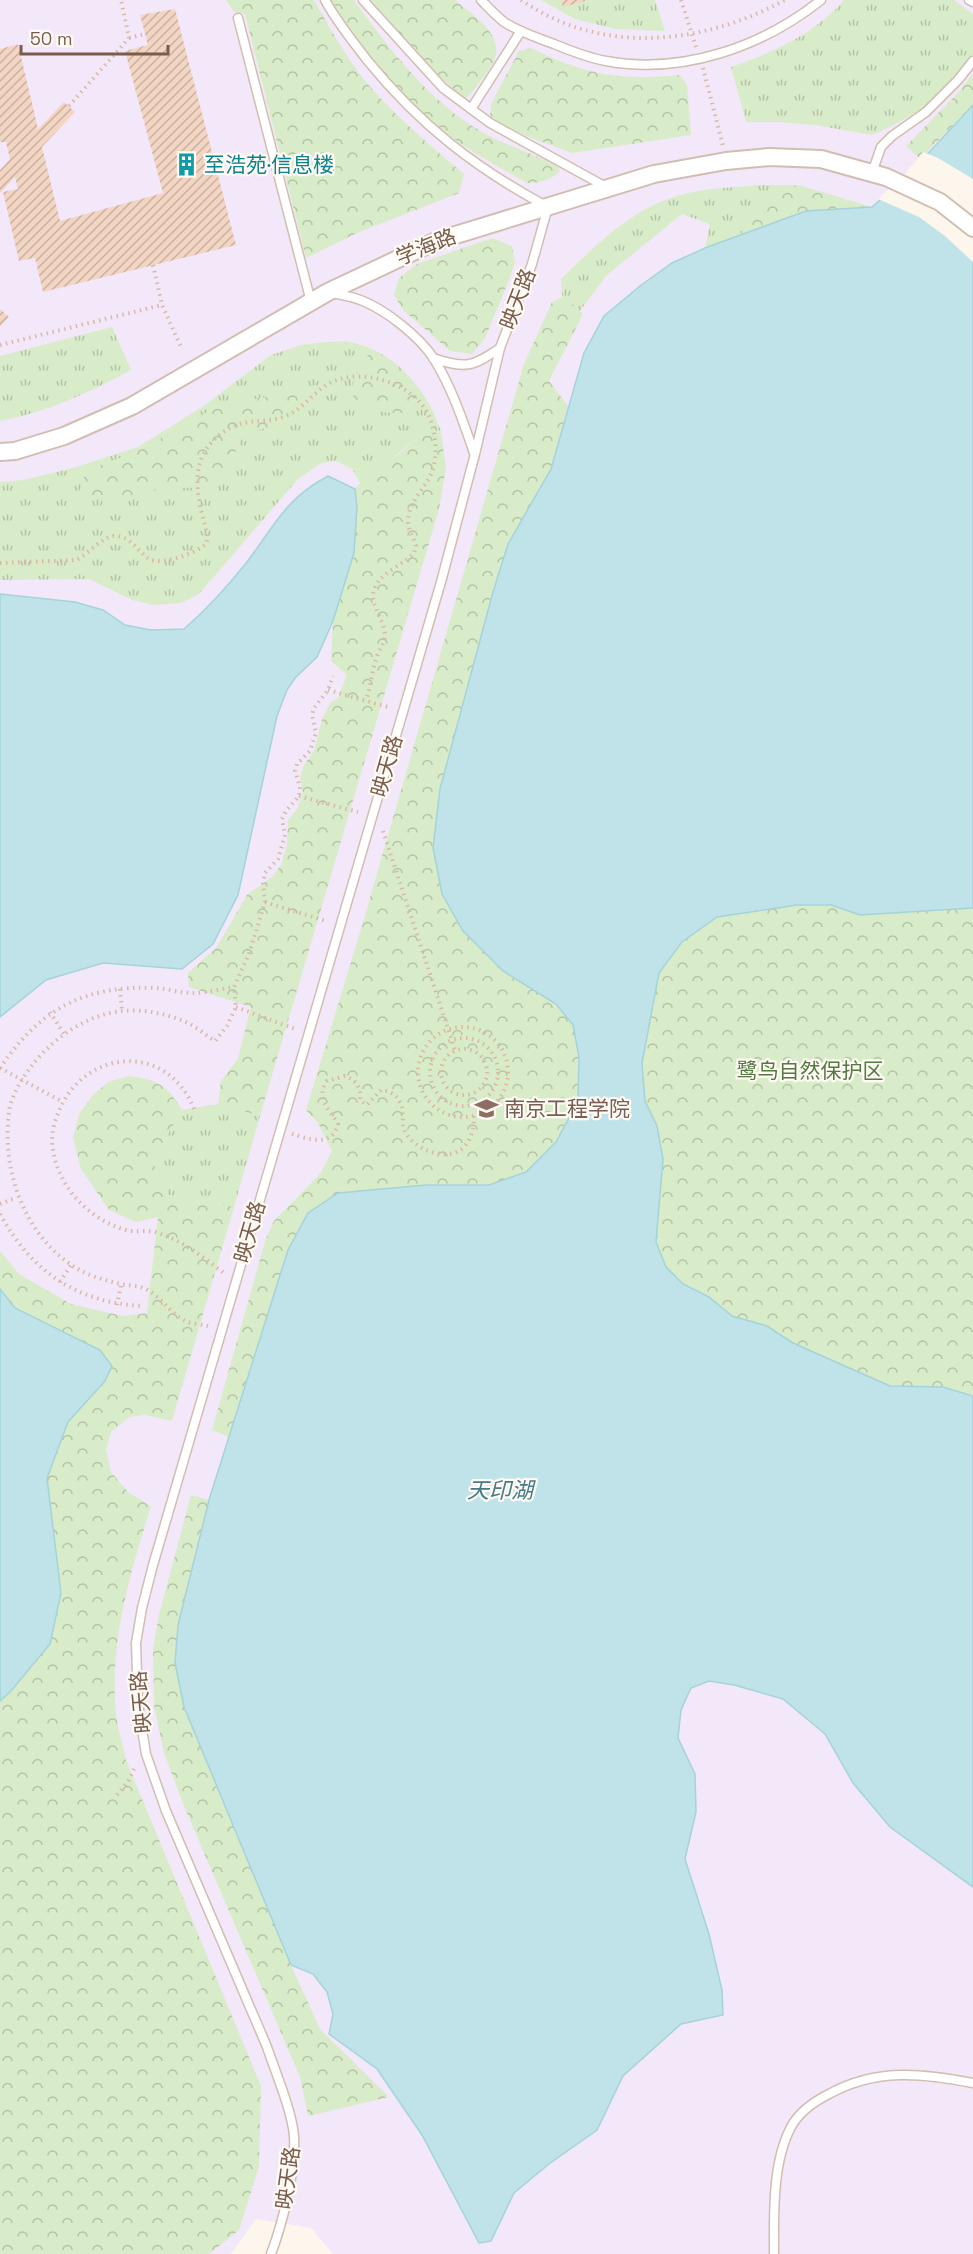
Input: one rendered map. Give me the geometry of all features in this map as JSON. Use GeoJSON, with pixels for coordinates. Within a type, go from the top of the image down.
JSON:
{"type":"FeatureCollection","features":[{"type":"Feature","properties":{"kind":"street","name":"学海路"},"geometry":{"type":"LineString","coordinates":[[0,452],[15,451],[64,436],[132,406],[328,292],[436,241],[654,174],[726,161],[769,157],[821,159],[879,175],[940,202],[973,228]]}},
{"type":"Feature","properties":{"kind":"lane"},"geometry":{"type":"LineString","coordinates":[[325,0],[336,21],[382,78],[417,116],[463,155],[508,185],[548,207]]}},
{"type":"Feature","properties":{"kind":"lane"},"geometry":{"type":"LineString","coordinates":[[363,0],[443,88],[490,123],[607,188]]}},
{"type":"Feature","properties":{"kind":"lane"},"geometry":{"type":"LineString","coordinates":[[480,0],[504,22],[568,50],[606,61],[644,64],[700,59],[735,48],[799,18],[821,0]]}},
{"type":"Feature","properties":{"kind":"lane"},"geometry":{"type":"LineString","coordinates":[[238,18],[311,303]]}},
{"type":"Feature","properties":{"kind":"lane"},"geometry":{"type":"LineString","coordinates":[[471,109],[521,31]]}},
{"type":"Feature","properties":{"kind":"lane"},"geometry":{"type":"LineString","coordinates":[[879,175],[881,147],[892,136],[926,112],[958,80],[973,61]]}},
{"type":"Feature","properties":{"kind":"lane","name":"映天路"},"geometry":{"type":"LineString","coordinates":[[271,2254],[281,2224],[289,2185],[294,2135],[267,2047],[166,1811],[146,1754],[138,1704],[136,1643],[142,1608],[175,1490],[441,582],[500,348],[532,264],[548,207]]}},
{"type":"Feature","properties":{"kind":"lane"},"geometry":{"type":"LineString","coordinates":[[328,292],[362,300],[388,314],[433,358],[458,409],[475,454]]}},
{"type":"Feature","properties":{"kind":"lane"},"geometry":{"type":"LineString","coordinates":[[433,358],[452,364],[476,364],[500,348]]}},
{"type":"Feature","properties":{"kind":"lane"},"geometry":{"type":"LineString","coordinates":[[774,2254],[777,2177],[789,2133],[803,2113],[845,2085],[867,2078],[933,2075],[973,2083]]}},
{"type":"Feature","properties":{"kind":"path"},"geometry":{"type":"LineString","coordinates":[[121,0],[129,38]]}},
{"type":"Feature","properties":{"kind":"path"},"geometry":{"type":"LineString","coordinates":[[521,0],[536,10],[579,29],[617,36],[666,39],[720,28],[758,15],[785,0]]}},
{"type":"Feature","properties":{"kind":"path"},"geometry":{"type":"LineString","coordinates":[[681,0],[708,81],[726,161]]}},
{"type":"Feature","properties":{"kind":"path"},"geometry":{"type":"LineString","coordinates":[[69,106],[129,38],[145,34]]}},
{"type":"Feature","properties":{"kind":"path"},"geometry":{"type":"LineString","coordinates":[[153,266],[162,305],[181,348]]}},
{"type":"Feature","properties":{"kind":"path"},"geometry":{"type":"LineString","coordinates":[[0,345],[162,305]]}},
{"type":"Feature","properties":{"kind":"path"},"geometry":{"type":"LineString","coordinates":[[0,563],[76,560],[85,556],[108,537],[116,536],[125,538],[150,559],[158,561],[192,553],[206,544],[208,537],[197,485],[197,470],[208,446],[218,435],[243,423],[275,419],[289,414],[327,385],[339,380],[355,377],[395,384],[420,402],[428,413],[434,428],[434,464],[429,478],[414,500],[408,521],[416,546],[414,553],[377,583],[373,594],[377,615],[385,633],[384,644],[378,655],[366,701]]}},
{"type":"Feature","properties":{"kind":"path"},"geometry":{"type":"LineString","coordinates":[[208,1326],[183,1320],[145,1288],[95,1277],[71,1265],[46,1244],[27,1220],[15,1198],[5,1162],[2,1134],[10,1106],[22,1080],[40,1056],[64,1034],[88,1021],[122,1011],[153,1012],[183,1020],[215,1041],[227,1026],[236,1007],[234,987],[249,954],[265,902],[263,884],[265,873],[278,859],[285,835],[282,819],[299,796],[300,787],[295,771],[297,764],[310,751],[316,733],[312,715],[314,708],[328,690],[333,676]]}},
{"type":"Feature","properties":{"kind":"path"},"geometry":{"type":"LineString","coordinates":[[328,690],[388,707]]}},
{"type":"Feature","properties":{"kind":"path"},"geometry":{"type":"LineString","coordinates":[[299,796],[358,812]]}},
{"type":"Feature","properties":{"kind":"path"},"geometry":{"type":"LineString","coordinates":[[381,827],[455,1050]]}},
{"type":"Feature","properties":{"kind":"path"},"geometry":{"type":"LineString","coordinates":[[265,902],[326,921]]}},
{"type":"Feature","properties":{"kind":"path"},"geometry":{"type":"LineString","coordinates":[[63,1102],[0,1068],[21,1039],[50,1012],[81,997],[120,989],[158,988],[193,993],[234,987]]}},
{"type":"Feature","properties":{"kind":"path"},"geometry":{"type":"LineString","coordinates":[[120,989],[122,1011]]}},
{"type":"Feature","properties":{"kind":"path"},"geometry":{"type":"LineString","coordinates":[[236,1007],[295,1029]]}},
{"type":"Feature","properties":{"kind":"path"},"geometry":{"type":"LineString","coordinates":[[50,1012],[64,1034]]}},
{"type":"Feature","properties":{"kind":"path"},"geometry":{"type":"LineString","coordinates":[[464,1027],[484,1033],[500,1047],[506,1060],[508,1074],[502,1095],[487,1110],[474,1116],[459,1118],[431,1105],[422,1092],[417,1077],[418,1061],[425,1047],[435,1036],[449,1029],[464,1027]]}},
{"type":"Feature","properties":{"kind":"path"},"geometry":{"type":"LineString","coordinates":[[465,1038],[478,1041],[488,1048],[495,1059],[498,1071],[496,1083],[490,1095],[480,1103],[468,1107],[456,1106],[444,1101],[435,1092],[430,1080],[431,1061],[441,1046],[453,1040],[465,1038]]}},
{"type":"Feature","properties":{"kind":"path"},"geometry":{"type":"LineString","coordinates":[[465,1048],[482,1057],[487,1076],[484,1085],[477,1092],[458,1095],[443,1083],[440,1073],[442,1064],[447,1055],[455,1050],[465,1048]]}},
{"type":"Feature","properties":{"kind":"path"},"geometry":{"type":"LineString","coordinates":[[194,1109],[188,1094],[163,1069],[141,1061],[120,1062],[96,1069],[78,1081],[63,1102],[54,1123],[52,1140],[55,1161],[65,1185],[82,1205],[108,1224],[129,1232],[155,1232],[177,1240],[224,1273]]}},
{"type":"Feature","properties":{"kind":"path"},"geometry":{"type":"LineString","coordinates":[[292,1134],[318,1141],[331,1137],[338,1124],[323,1104],[323,1087],[327,1082],[345,1076],[356,1082],[360,1088],[360,1100],[367,1105],[381,1090],[393,1093],[401,1104],[404,1129],[408,1137],[430,1152],[453,1154],[463,1148],[471,1137],[474,1116]]}},
{"type":"Feature","properties":{"kind":"path"},"geometry":{"type":"LineString","coordinates":[[0,1204],[15,1198]]}},
{"type":"Feature","properties":{"kind":"path"},"geometry":{"type":"LineString","coordinates":[[0,1214],[11,1234],[32,1259],[60,1282],[87,1296],[117,1305],[144,1306]]}},
{"type":"Feature","properties":{"kind":"path"},"geometry":{"type":"LineString","coordinates":[[60,1282],[71,1265]]}},
{"type":"Feature","properties":{"kind":"path"},"geometry":{"type":"LineString","coordinates":[[117,1305],[121,1284]]}},
{"type":"Feature","properties":{"kind":"path"},"geometry":{"type":"LineString","coordinates":[[117,1795],[129,1780],[135,1767]]}},
{"type":"Feature","properties":{"kind":"shaded area","name":"南京工程学院"},"geometry":{"type":"Polygon","coordinates":[[[0,0],[973,0],[973,2254],[333,2254],[311,2228],[256,2219],[231,2254],[0,2254],[0,0]]]}},
{"type":"Feature","properties":{"kind":"green space"},"geometry":{"type":"Polygon","coordinates":[[[226,0],[314,0],[348,57],[372,89],[405,122],[464,174],[459,193],[357,233],[306,258],[245,14],[234,12],[226,0]]]}},
{"type":"Feature","properties":{"kind":"green space"},"geometry":{"type":"Polygon","coordinates":[[[330,0],[354,0],[381,37],[412,73],[445,106],[463,120],[491,137],[549,162],[558,167],[560,171],[545,180],[527,183],[453,138],[416,107],[389,79],[352,33],[330,0]]]}},
{"type":"Feature","properties":{"kind":"green space"},"geometry":{"type":"Polygon","coordinates":[[[371,0],[455,0],[479,20],[492,35],[496,44],[493,63],[470,95],[465,98],[415,52],[371,0]]]}},
{"type":"Feature","properties":{"kind":"green space"},"geometry":{"type":"Polygon","coordinates":[[[541,0],[655,0],[665,31],[615,29],[575,19],[541,0]]]}},
{"type":"Feature","properties":{"kind":"green space"},"geometry":{"type":"Polygon","coordinates":[[[844,0],[954,0],[973,14],[973,55],[956,77],[921,110],[872,135],[821,126],[782,122],[746,122],[731,67],[792,41],[820,23],[844,0]]]}},
{"type":"Feature","properties":{"kind":"green space"},"geometry":{"type":"Polygon","coordinates":[[[531,48],[569,64],[604,74],[639,77],[680,75],[687,85],[691,135],[572,153],[505,128],[490,115],[491,104],[519,51],[531,48]]]}},
{"type":"Feature","properties":{"kind":"green space"},"geometry":{"type":"Polygon","coordinates":[[[973,74],[973,105],[920,159],[906,146],[958,93],[973,74]]]}},
{"type":"Feature","properties":{"kind":"green space"},"geometry":{"type":"Polygon","coordinates":[[[757,185],[799,185],[765,205],[740,235],[705,248],[710,224],[682,214],[607,275],[564,332],[561,279],[613,231],[642,211],[674,197],[704,190],[757,185]]]}},
{"type":"Feature","properties":{"kind":"green space"},"geometry":{"type":"Polygon","coordinates":[[[799,185],[872,207],[806,211],[740,235],[765,205],[799,185]]]}},
{"type":"Feature","properties":{"kind":"green space"},"geometry":{"type":"Polygon","coordinates":[[[492,238],[512,246],[515,262],[509,280],[485,338],[472,354],[450,351],[403,310],[394,295],[399,278],[417,264],[492,238]]]}},
{"type":"Feature","properties":{"kind":"green space"},"geometry":{"type":"Polygon","coordinates":[[[564,296],[583,314],[549,381],[568,406],[551,469],[508,544],[440,789],[503,971],[556,1004],[573,1025],[579,1057],[578,1101],[556,1142],[526,1172],[489,1185],[426,1185],[338,1193],[308,1213],[288,1250],[229,1437],[212,1430],[266,1238],[274,1221],[320,1174],[332,1151],[318,1123],[306,1110],[361,929],[524,364],[552,302],[564,296]]]}},
{"type":"Feature","properties":{"kind":"green space"},"geometry":{"type":"Polygon","coordinates":[[[112,327],[131,370],[67,401],[0,421],[0,356],[112,327]]]}},
{"type":"Feature","properties":{"kind":"green space"},"geometry":{"type":"Polygon","coordinates":[[[346,342],[365,346],[394,363],[418,387],[428,402],[441,432],[418,437],[361,484],[352,469],[336,461],[321,463],[298,479],[199,594],[181,603],[154,605],[132,600],[89,579],[0,580],[0,482],[23,480],[73,468],[138,447],[202,407],[271,355],[301,345],[346,342]]]}},
{"type":"Feature","properties":{"kind":"green space"},"geometry":{"type":"Polygon","coordinates":[[[370,353],[395,367],[419,396],[403,413],[373,410],[360,403],[350,391],[361,363],[370,353]]]}},
{"type":"Feature","properties":{"kind":"green space"},"geometry":{"type":"Polygon","coordinates":[[[293,387],[303,399],[295,417],[278,425],[244,434],[236,451],[209,487],[157,489],[106,503],[79,492],[86,471],[140,450],[216,407],[270,396],[293,387]]]}},
{"type":"Feature","properties":{"kind":"green space"},"geometry":{"type":"Polygon","coordinates":[[[441,432],[446,468],[439,509],[260,1116],[218,1104],[221,1081],[238,1059],[251,1007],[189,987],[188,973],[216,948],[247,895],[272,877],[281,865],[287,844],[288,820],[297,809],[303,792],[300,777],[304,765],[314,751],[322,719],[330,703],[338,698],[347,675],[331,661],[333,621],[354,489],[418,437],[441,432]]]}},
{"type":"Feature","properties":{"kind":"green space","name":"鹭鸟自然保护区"},"geometry":{"type":"Polygon","coordinates":[[[797,905],[831,905],[860,915],[973,908],[973,1396],[943,1387],[890,1386],[793,1343],[767,1326],[732,1316],[709,1297],[683,1284],[666,1267],[656,1242],[663,1159],[657,1126],[645,1101],[642,1063],[659,973],[682,942],[717,917],[797,905]]]}},
{"type":"Feature","properties":{"kind":"green space"},"geometry":{"type":"Polygon","coordinates":[[[129,1076],[147,1079],[161,1085],[182,1110],[152,1161],[168,1195],[234,1207],[172,1421],[145,1415],[129,1417],[111,1432],[106,1450],[111,1472],[129,1493],[151,1506],[129,1583],[118,1634],[115,1687],[118,1725],[126,1760],[261,2086],[259,2167],[239,2230],[209,2254],[0,2254],[0,1701],[50,1644],[61,1593],[47,1478],[68,1422],[105,1381],[54,1329],[15,1308],[0,1289],[0,1251],[19,1274],[71,1304],[123,1316],[147,1313],[158,1217],[136,1222],[109,1210],[81,1169],[73,1137],[79,1114],[92,1096],[108,1082],[129,1076]]]}},
{"type":"Feature","properties":{"kind":"green space"},"geometry":{"type":"Polygon","coordinates":[[[218,1104],[260,1116],[234,1207],[168,1195],[152,1161],[182,1110],[218,1104]]]}},
{"type":"Feature","properties":{"kind":"green space"},"geometry":{"type":"Polygon","coordinates":[[[191,1495],[209,1500],[178,1625],[184,1707],[291,1965],[320,2029],[389,2097],[308,2116],[300,2077],[184,1806],[164,1753],[154,1706],[153,1649],[159,1615],[191,1495]]]}},
{"type":"Feature","properties":{"kind":"water","name":"天印湖"},"geometry":{"type":"Polygon","coordinates":[[[973,105],[973,908],[860,915],[831,905],[797,905],[717,917],[682,942],[659,973],[642,1063],[645,1101],[657,1126],[663,1159],[656,1242],[666,1267],[683,1284],[709,1297],[732,1316],[767,1326],[793,1343],[890,1386],[943,1387],[973,1396],[973,1887],[890,1827],[853,1783],[825,1734],[783,1699],[734,1685],[709,1681],[691,1688],[681,1710],[678,1738],[695,1774],[696,1812],[685,1859],[709,1934],[722,1990],[723,2015],[681,2024],[623,2076],[597,2130],[549,2164],[514,2193],[491,2241],[479,2243],[422,2135],[377,2069],[329,2034],[333,2014],[327,1992],[313,1974],[291,1965],[184,1707],[175,1663],[178,1625],[209,1500],[288,1250],[308,1213],[338,1193],[426,1185],[489,1185],[526,1172],[556,1142],[578,1101],[579,1057],[573,1025],[556,1004],[503,971],[463,931],[442,894],[433,848],[440,789],[493,592],[508,544],[551,469],[584,353],[604,316],[672,263],[705,248],[806,211],[872,207],[906,177],[973,105]]]}},
{"type":"Feature","properties":{"kind":"water"},"geometry":{"type":"Polygon","coordinates":[[[328,476],[355,489],[357,507],[354,553],[333,621],[317,657],[295,678],[287,690],[277,716],[238,895],[213,944],[182,969],[103,963],[46,980],[0,1017],[0,594],[75,602],[103,610],[125,625],[151,630],[184,629],[232,580],[291,504],[301,494],[328,476]]]}},
{"type":"Feature","properties":{"kind":"water"},"geometry":{"type":"Polygon","coordinates":[[[0,1289],[15,1308],[100,1350],[112,1366],[105,1381],[68,1422],[47,1478],[61,1593],[50,1644],[0,1701],[0,1289]]]}},
{"type":"Feature","properties":{"kind":"pier"},"geometry":{"type":"Polygon","coordinates":[[[923,152],[938,158],[973,179],[973,262],[945,236],[919,217],[878,199],[904,175],[923,152]]]}},
{"type":"Feature","properties":{"kind":"building"},"geometry":{"type":"Polygon","coordinates":[[[561,0],[585,0],[585,1],[563,7],[561,0]]]}},
{"type":"Feature","properties":{"kind":"building","name":"至浩苑·信息楼"},"geometry":{"type":"Polygon","coordinates":[[[175,9],[236,245],[43,292],[35,258],[19,261],[3,192],[18,189],[15,177],[0,193],[0,170],[10,159],[6,142],[0,142],[0,49],[18,44],[38,129],[64,102],[75,112],[42,147],[60,221],[163,193],[125,51],[148,45],[140,15],[175,9]]]}},
{"type":"Feature","properties":{"kind":"building"},"geometry":{"type":"Polygon","coordinates":[[[0,309],[9,317],[0,327],[0,309]]]}},
{"type":"Feature","properties":{"kind":"place","name":"至浩苑·信息楼"},"geometry":{"type":"Point","coordinates":[186,165]}},
{"type":"Feature","properties":{"kind":"place","name":"南京工程学院"},"geometry":{"type":"Point","coordinates":[486,1109]}}]}
